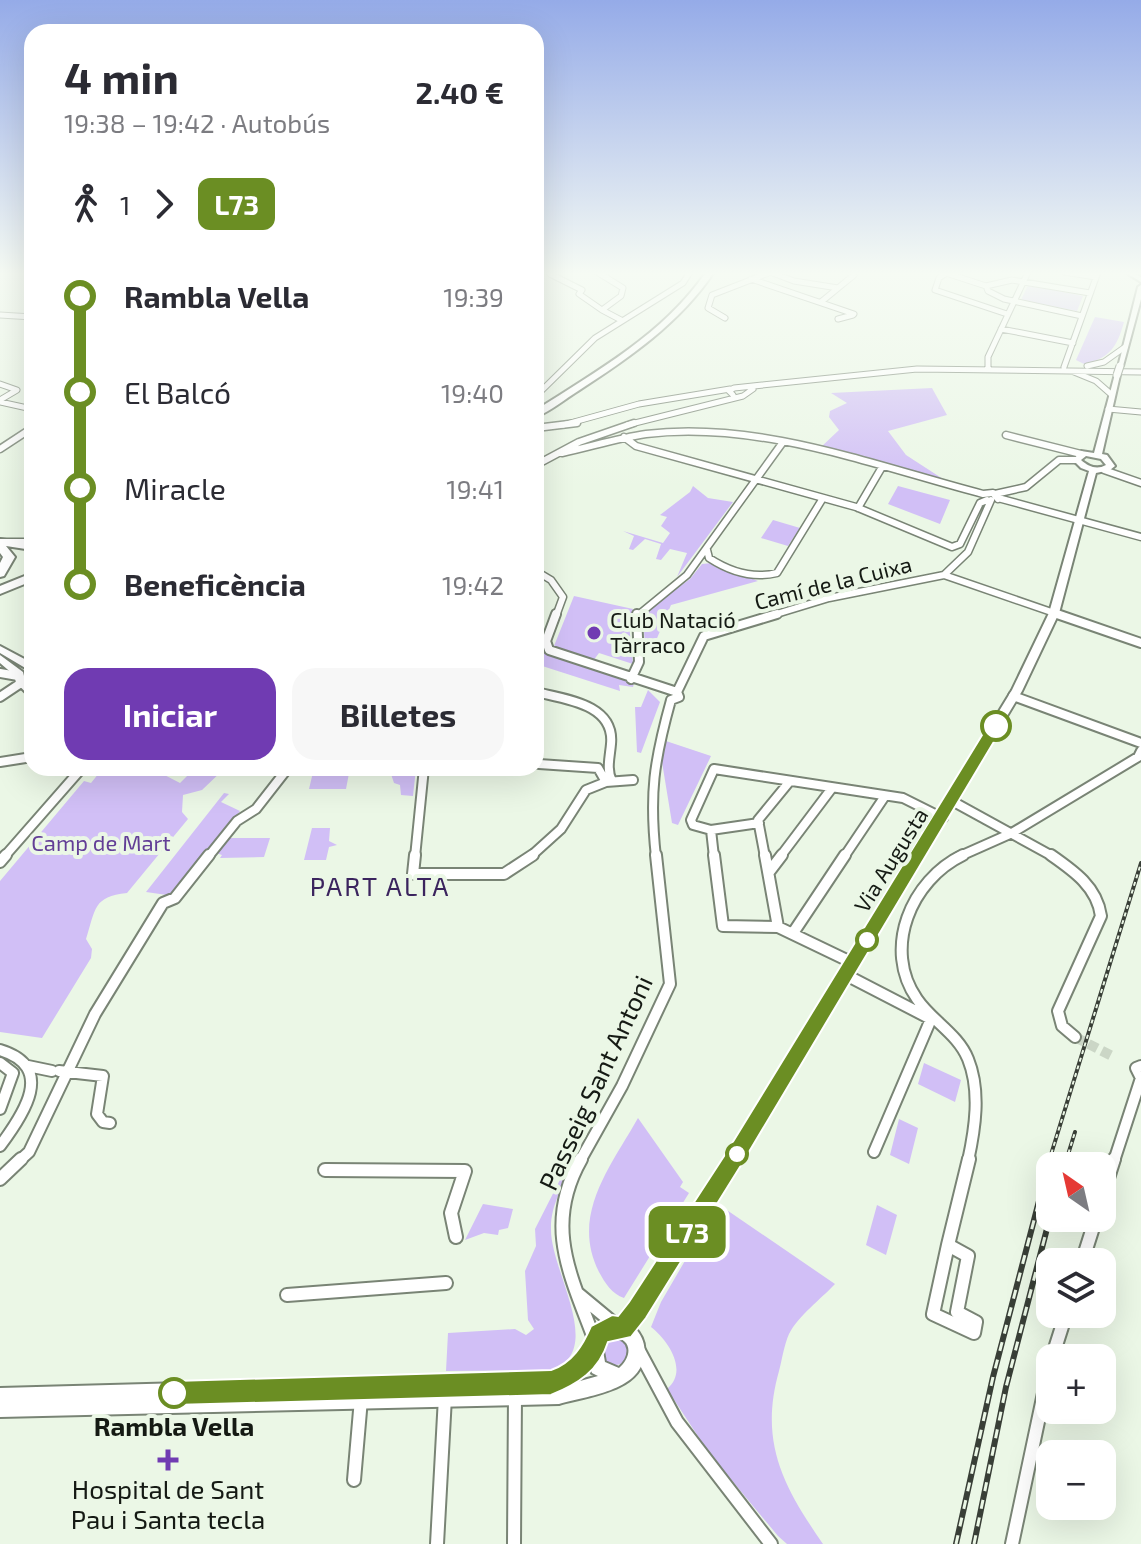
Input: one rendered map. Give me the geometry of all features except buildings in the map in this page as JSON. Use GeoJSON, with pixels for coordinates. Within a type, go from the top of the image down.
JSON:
{"type":"FeatureCollection","features":[{"type":"Feature","properties":{"kind":"highway"},"geometry":{"type":"LineString","coordinates":[[544,398],[623,344]]}},
{"type":"Feature","properties":{"kind":"highway"},"geometry":{"type":"LineString","coordinates":[[544,408],[635,344]]}},
{"type":"Feature","properties":{"kind":"highway"},"geometry":{"type":"LineString","coordinates":[[0,543],[24,544]]}},
{"type":"Feature","properties":{"kind":"highway"},"geometry":{"type":"LineString","coordinates":[[0,543],[9,557],[0,573]]}},
{"type":"Feature","properties":{"kind":"highway"},"geometry":{"type":"LineString","coordinates":[[0,580],[24,570]]}},
{"type":"Feature","properties":{"kind":"highway"},"geometry":{"type":"LineString","coordinates":[[0,590],[24,580]]}},
{"type":"Feature","properties":{"kind":"main road"},"geometry":{"type":"LineString","coordinates":[[1098,451],[1126,344]]}},
{"type":"Feature","properties":{"kind":"main road"},"geometry":{"type":"LineString","coordinates":[[1098,451],[1111,464],[1104,470],[1093,470],[1079,457],[1098,451]]}},
{"type":"Feature","properties":{"kind":"main road","name":"Via Augusta"},"geometry":{"type":"LineString","coordinates":[[621,1328],[733,1160],[943,818],[1013,696],[1054,613],[1093,470]]}},
{"type":"Feature","properties":{"kind":"main road"},"geometry":{"type":"LineString","coordinates":[[0,649],[24,663]]}},
{"type":"Feature","properties":{"kind":"main road"},"geometry":{"type":"LineString","coordinates":[[0,658],[24,682]]}},
{"type":"Feature","properties":{"kind":"main road"},"geometry":{"type":"LineString","coordinates":[[0,1397],[551,1382],[571,1375],[605,1330],[621,1328],[636,1345],[635,1362],[618,1377],[559,1395],[0,1408]]}},
{"type":"Feature","properties":{"kind":"main road"},"geometry":{"type":"LineString","coordinates":[[595,1346],[598,1367],[618,1377]]}},
{"type":"Feature","properties":{"kind":"street"},"geometry":{"type":"LineString","coordinates":[[544,388],[589,344]]}},
{"type":"Feature","properties":{"kind":"street"},"geometry":{"type":"LineString","coordinates":[[988,366],[996,344]]}},
{"type":"Feature","properties":{"kind":"street"},"geometry":{"type":"LineString","coordinates":[[1071,367],[1073,344]]}},
{"type":"Feature","properties":{"kind":"street"},"geometry":{"type":"LineString","coordinates":[[1071,367],[1104,362],[1125,347]]}},
{"type":"Feature","properties":{"kind":"street"},"geometry":{"type":"LineString","coordinates":[[1071,367],[1096,381],[1112,395]]}},
{"type":"Feature","properties":{"kind":"street"},"geometry":{"type":"LineString","coordinates":[[544,427],[575,423],[639,404],[719,392],[732,394],[739,388],[917,369],[1071,367],[1141,372]]}},
{"type":"Feature","properties":{"kind":"street"},"geometry":{"type":"LineString","coordinates":[[0,384],[17,390],[0,401]]}},
{"type":"Feature","properties":{"kind":"street"},"geometry":{"type":"LineString","coordinates":[[544,461],[579,442],[628,424],[766,386]]}},
{"type":"Feature","properties":{"kind":"street"},"geometry":{"type":"LineString","coordinates":[[739,388],[747,392]]}},
{"type":"Feature","properties":{"kind":"street"},"geometry":{"type":"LineString","coordinates":[[0,401],[24,407]]}},
{"type":"Feature","properties":{"kind":"street"},"geometry":{"type":"LineString","coordinates":[[1108,409],[1141,412]]}},
{"type":"Feature","properties":{"kind":"street"},"geometry":{"type":"LineString","coordinates":[[562,453],[624,437],[705,432],[783,442],[1141,537]]}},
{"type":"Feature","properties":{"kind":"street"},"geometry":{"type":"LineString","coordinates":[[0,449],[24,433]]}},
{"type":"Feature","properties":{"kind":"street"},"geometry":{"type":"LineString","coordinates":[[1006,435],[1079,457]]}},
{"type":"Feature","properties":{"kind":"street"},"geometry":{"type":"LineString","coordinates":[[624,437],[636,446],[858,508],[952,547],[960,544],[980,503],[1022,489],[1056,462],[1079,457]]}},
{"type":"Feature","properties":{"kind":"street"},"geometry":{"type":"LineString","coordinates":[[631,679],[639,662],[637,614],[687,575],[783,442]]}},
{"type":"Feature","properties":{"kind":"street"},"geometry":{"type":"LineString","coordinates":[[858,508],[882,467]]}},
{"type":"Feature","properties":{"kind":"street"},"geometry":{"type":"LineString","coordinates":[[1104,470],[1141,483]]}},
{"type":"Feature","properties":{"kind":"street","name":"Camí de la Cuixa"},"geometry":{"type":"LineString","coordinates":[[672,695],[704,636],[807,604],[944,575],[959,566],[968,553],[991,497]]}},
{"type":"Feature","properties":{"kind":"street"},"geometry":{"type":"LineString","coordinates":[[707,550],[715,563],[756,576],[777,573],[823,498]]}},
{"type":"Feature","properties":{"kind":"street"},"geometry":{"type":"LineString","coordinates":[[944,575],[1141,643]]}},
{"type":"Feature","properties":{"kind":"street"},"geometry":{"type":"LineString","coordinates":[[544,576],[551,580],[563,597],[546,641],[549,650],[672,695]]}},
{"type":"Feature","properties":{"kind":"street"},"geometry":{"type":"LineString","coordinates":[[0,673],[24,682]]}},
{"type":"Feature","properties":{"kind":"street"},"geometry":{"type":"LineString","coordinates":[[0,697],[24,682]]}},
{"type":"Feature","properties":{"kind":"street"},"geometry":{"type":"LineString","coordinates":[[544,694],[576,701],[595,710],[610,725],[607,782]]}},
{"type":"Feature","properties":{"kind":"street","name":"Passeig Sant Antoni"},"geometry":{"type":"LineString","coordinates":[[595,1346],[562,1250],[560,1223],[575,1170],[622,1086],[670,984],[650,803],[641,779],[672,695]]}},
{"type":"Feature","properties":{"kind":"street"},"geometry":{"type":"LineString","coordinates":[[1013,696],[1141,743]]}},
{"type":"Feature","properties":{"kind":"street"},"geometry":{"type":"LineString","coordinates":[[931,1019],[909,987],[901,957],[906,921],[915,898],[926,882],[951,862],[1011,834],[1138,757],[1141,751]]}},
{"type":"Feature","properties":{"kind":"street"},"geometry":{"type":"LineString","coordinates":[[0,762],[24,758]]}},
{"type":"Feature","properties":{"kind":"street"},"geometry":{"type":"LineString","coordinates":[[544,764],[598,768],[607,782]]}},
{"type":"Feature","properties":{"kind":"street"},"geometry":{"type":"LineString","coordinates":[[790,781],[759,823],[711,830],[701,829],[691,820],[714,769],[903,798],[943,818]]}},
{"type":"Feature","properties":{"kind":"street"},"geometry":{"type":"LineString","coordinates":[[0,862],[75,776]]}},
{"type":"Feature","properties":{"kind":"street"},"geometry":{"type":"LineString","coordinates":[[0,1179],[29,1152],[64,1072],[95,1014],[163,903],[175,898],[242,817],[256,809],[282,776]]}},
{"type":"Feature","properties":{"kind":"street"},"geometry":{"type":"LineString","coordinates":[[423,776],[413,874],[498,876],[523,864],[569,820],[584,792],[607,782],[641,779]]}},
{"type":"Feature","properties":{"kind":"street"},"geometry":{"type":"LineString","coordinates":[[769,872],[832,788]]}},
{"type":"Feature","properties":{"kind":"street"},"geometry":{"type":"LineString","coordinates":[[793,933],[885,796]]}},
{"type":"Feature","properties":{"kind":"street"},"geometry":{"type":"LineString","coordinates":[[952,801],[1078,872],[1094,887],[1102,906],[1095,935],[1058,1011],[1062,1026],[1075,1037]]}},
{"type":"Feature","properties":{"kind":"street"},"geometry":{"type":"LineString","coordinates":[[759,823],[778,927]]}},
{"type":"Feature","properties":{"kind":"street"},"geometry":{"type":"LineString","coordinates":[[711,830],[723,926],[778,927],[793,933],[931,1019],[951,1034],[968,1058],[973,1088],[973,1123],[933,1314],[974,1333],[976,1322],[957,1312],[968,1256],[948,1245]]}},
{"type":"Feature","properties":{"kind":"street"},"geometry":{"type":"LineString","coordinates":[[874,1152],[931,1019]]}},
{"type":"Feature","properties":{"kind":"street"},"geometry":{"type":"LineString","coordinates":[[0,1050],[15,1052],[25,1062],[64,1072],[103,1076],[97,1114],[103,1122],[110,1123]]}},
{"type":"Feature","properties":{"kind":"street"},"geometry":{"type":"LineString","coordinates":[[0,1146],[31,1089],[25,1062]]}},
{"type":"Feature","properties":{"kind":"street"},"geometry":{"type":"LineString","coordinates":[[0,1063],[13,1073],[0,1109]]}},
{"type":"Feature","properties":{"kind":"street"},"geometry":{"type":"LineString","coordinates":[[1116,1154],[1141,1078],[1136,1071],[1141,1066]]}},
{"type":"Feature","properties":{"kind":"street"},"geometry":{"type":"LineString","coordinates":[[325,1170],[465,1171],[451,1213],[456,1237]]}},
{"type":"Feature","properties":{"kind":"street"},"geometry":{"type":"LineString","coordinates":[[287,1295],[446,1283]]}},
{"type":"Feature","properties":{"kind":"street"},"geometry":{"type":"LineString","coordinates":[[577,1293],[621,1328]]}},
{"type":"Feature","properties":{"kind":"street"},"geometry":{"type":"LineString","coordinates":[[636,1345],[677,1422],[771,1544]]}},
{"type":"Feature","properties":{"kind":"street"},"geometry":{"type":"LineString","coordinates":[[514,1544],[515,1394]]}},
{"type":"Feature","properties":{"kind":"street"},"geometry":{"type":"LineString","coordinates":[[437,1544],[445,1396]]}},
{"type":"Feature","properties":{"kind":"street"},"geometry":{"type":"LineString","coordinates":[[354,1480],[361,1399]]}},
{"type":"Feature","properties":{"kind":"street"},"geometry":{"type":"LineString","coordinates":[[1012,1544],[1037,1424]]}},
{"type":"Feature","properties":{"kind":"green space"},"geometry":{"type":"Polygon","coordinates":[[[1083,344],[1114,344],[1100,358],[1084,364],[1076,360],[1083,344]]]}},
{"type":"Feature","properties":{"kind":"green space"},"geometry":{"type":"Polygon","coordinates":[[[932,388],[947,415],[888,431],[906,455],[943,479],[820,448],[839,430],[829,417],[830,411],[847,403],[831,393],[932,388]]]}},
{"type":"Feature","properties":{"kind":"green space"},"geometry":{"type":"Polygon","coordinates":[[[693,486],[708,498],[733,502],[677,577],[687,553],[670,549],[661,560],[656,559],[661,544],[645,539],[633,550],[629,549],[634,536],[623,531],[663,543],[670,533],[661,526],[667,517],[660,515],[690,492],[693,486]]]}},
{"type":"Feature","properties":{"kind":"green space"},"geometry":{"type":"Polygon","coordinates":[[[898,486],[950,500],[940,524],[888,504],[898,486]]]}},
{"type":"Feature","properties":{"kind":"green space"},"geometry":{"type":"Polygon","coordinates":[[[773,520],[800,528],[788,546],[761,538],[773,520]]]}},
{"type":"Feature","properties":{"kind":"green space"},"geometry":{"type":"Polygon","coordinates":[[[712,563],[758,581],[671,605],[655,643],[645,647],[643,613],[690,579],[702,564],[712,563]]]}},
{"type":"Feature","properties":{"kind":"green space","name":"Club Natació Tàrraco"},"geometry":{"type":"Polygon","coordinates":[[[574,596],[633,609],[629,624],[633,664],[599,653],[593,661],[554,646],[574,596]]]}},
{"type":"Feature","properties":{"kind":"green space"},"geometry":{"type":"Polygon","coordinates":[[[544,652],[634,683],[633,687],[619,685],[620,691],[544,667],[544,652]]]}},
{"type":"Feature","properties":{"kind":"green space"},"geometry":{"type":"Polygon","coordinates":[[[648,690],[660,702],[641,753],[637,752],[635,707],[641,707],[648,690]]]}},
{"type":"Feature","properties":{"kind":"green space"},"geometry":{"type":"Polygon","coordinates":[[[666,741],[711,756],[678,825],[672,823],[661,756],[666,741]]]}},
{"type":"Feature","properties":{"kind":"green space","name":"Camp de Mart"},"geometry":{"type":"Polygon","coordinates":[[[97,776],[166,776],[180,783],[187,776],[217,776],[202,790],[183,795],[182,812],[188,819],[127,893],[102,901],[94,912],[86,939],[92,949],[91,958],[42,1038],[0,1032],[0,881],[84,781],[91,783],[97,776]]]}},
{"type":"Feature","properties":{"kind":"green space"},"geometry":{"type":"Polygon","coordinates":[[[312,776],[348,776],[346,789],[309,789],[312,776]]]}},
{"type":"Feature","properties":{"kind":"green space"},"geometry":{"type":"Polygon","coordinates":[[[392,776],[415,776],[413,796],[401,795],[400,785],[394,783],[392,776]]]}},
{"type":"Feature","properties":{"kind":"green space"},"geometry":{"type":"Polygon","coordinates":[[[224,793],[229,794],[221,802],[240,811],[213,848],[176,888],[174,896],[146,892],[224,793]]]}},
{"type":"Feature","properties":{"kind":"green space"},"geometry":{"type":"Polygon","coordinates":[[[312,828],[330,828],[329,841],[337,845],[329,847],[326,860],[304,860],[312,828]]]}},
{"type":"Feature","properties":{"kind":"green space"},"geometry":{"type":"Polygon","coordinates":[[[228,838],[270,838],[264,857],[220,858],[222,855],[216,853],[228,838]]]}},
{"type":"Feature","properties":{"kind":"green space"},"geometry":{"type":"Polygon","coordinates":[[[924,1063],[961,1080],[955,1102],[918,1084],[924,1063]]]}},
{"type":"Feature","properties":{"kind":"green space"},"geometry":{"type":"Polygon","coordinates":[[[638,1118],[683,1182],[680,1187],[689,1193],[624,1298],[612,1291],[599,1272],[591,1251],[589,1231],[591,1211],[606,1173],[638,1118]]]}},
{"type":"Feature","properties":{"kind":"green space"},"geometry":{"type":"Polygon","coordinates":[[[899,1119],[918,1128],[909,1164],[890,1155],[899,1119]]]}},
{"type":"Feature","properties":{"kind":"green space"},"geometry":{"type":"Polygon","coordinates":[[[568,1164],[573,1165],[561,1188],[551,1221],[553,1247],[575,1329],[574,1347],[566,1361],[550,1370],[446,1371],[448,1333],[515,1329],[526,1335],[534,1329],[528,1320],[525,1271],[536,1246],[535,1229],[568,1164]]]}},
{"type":"Feature","properties":{"kind":"green space"},"geometry":{"type":"Polygon","coordinates":[[[483,1204],[513,1209],[508,1228],[499,1230],[498,1235],[484,1233],[465,1240],[483,1204]]]}},
{"type":"Feature","properties":{"kind":"green space"},"geometry":{"type":"Polygon","coordinates":[[[718,1204],[835,1284],[804,1314],[789,1334],[774,1396],[772,1420],[778,1462],[786,1482],[823,1544],[787,1544],[778,1536],[709,1453],[667,1389],[676,1374],[674,1356],[651,1327],[661,1302],[718,1204]]]}},
{"type":"Feature","properties":{"kind":"green space"},"geometry":{"type":"Polygon","coordinates":[[[877,1205],[897,1215],[886,1255],[866,1245],[877,1205]]]}},
{"type":"Feature","properties":{"kind":"green space"},"geometry":{"type":"Polygon","coordinates":[[[615,1337],[625,1341],[629,1351],[625,1361],[615,1365],[605,1361],[601,1351],[605,1341],[615,1337]]]}},
{"type":"Feature","properties":{"kind":"tunnel"},"geometry":{"type":"LineString","coordinates":[[1075,1037],[1114,1057]]}},
{"type":"Feature","properties":{"kind":"railway"},"geometry":{"type":"LineString","coordinates":[[1052,1152],[1141,863]]}},
{"type":"Feature","properties":{"kind":"railway"},"geometry":{"type":"LineString","coordinates":[[1069,1152],[1075,1132]]}},
{"type":"Feature","properties":{"kind":"railway"},"geometry":{"type":"LineString","coordinates":[[956,1544],[993,1377],[1036,1213]]}},
{"type":"Feature","properties":{"kind":"railway"},"geometry":{"type":"LineString","coordinates":[[974,1544],[1006,1387],[1046,1232]]}},
{"type":"Feature","properties":{"kind":"bus line","name":"L73"},"geometry":{"type":"LineString","coordinates":[[174,1393],[551,1382],[571,1375],[594,1350],[599,1335],[612,1327],[623,1329],[637,1310],[733,1160],[996,726]]}},
{"type":"Feature","properties":{"kind":"place","name":"Club Natació Tàrraco"},"geometry":{"type":"Point","coordinates":[594,633]}},
{"type":"Feature","properties":{"kind":"place","name":"Rambla Vella"},"geometry":{"type":"Point","coordinates":[174,1393]}},
{"type":"Feature","properties":{"kind":"place","name":"Hospital de Sant Pau i Santa tecla"},"geometry":{"type":"Point","coordinates":[168,1460]}},
{"type":"Feature","properties":{"kind":"district","name":"PART ALTA"},"geometry":{"type":"Point","coordinates":[380,887]}}]}
